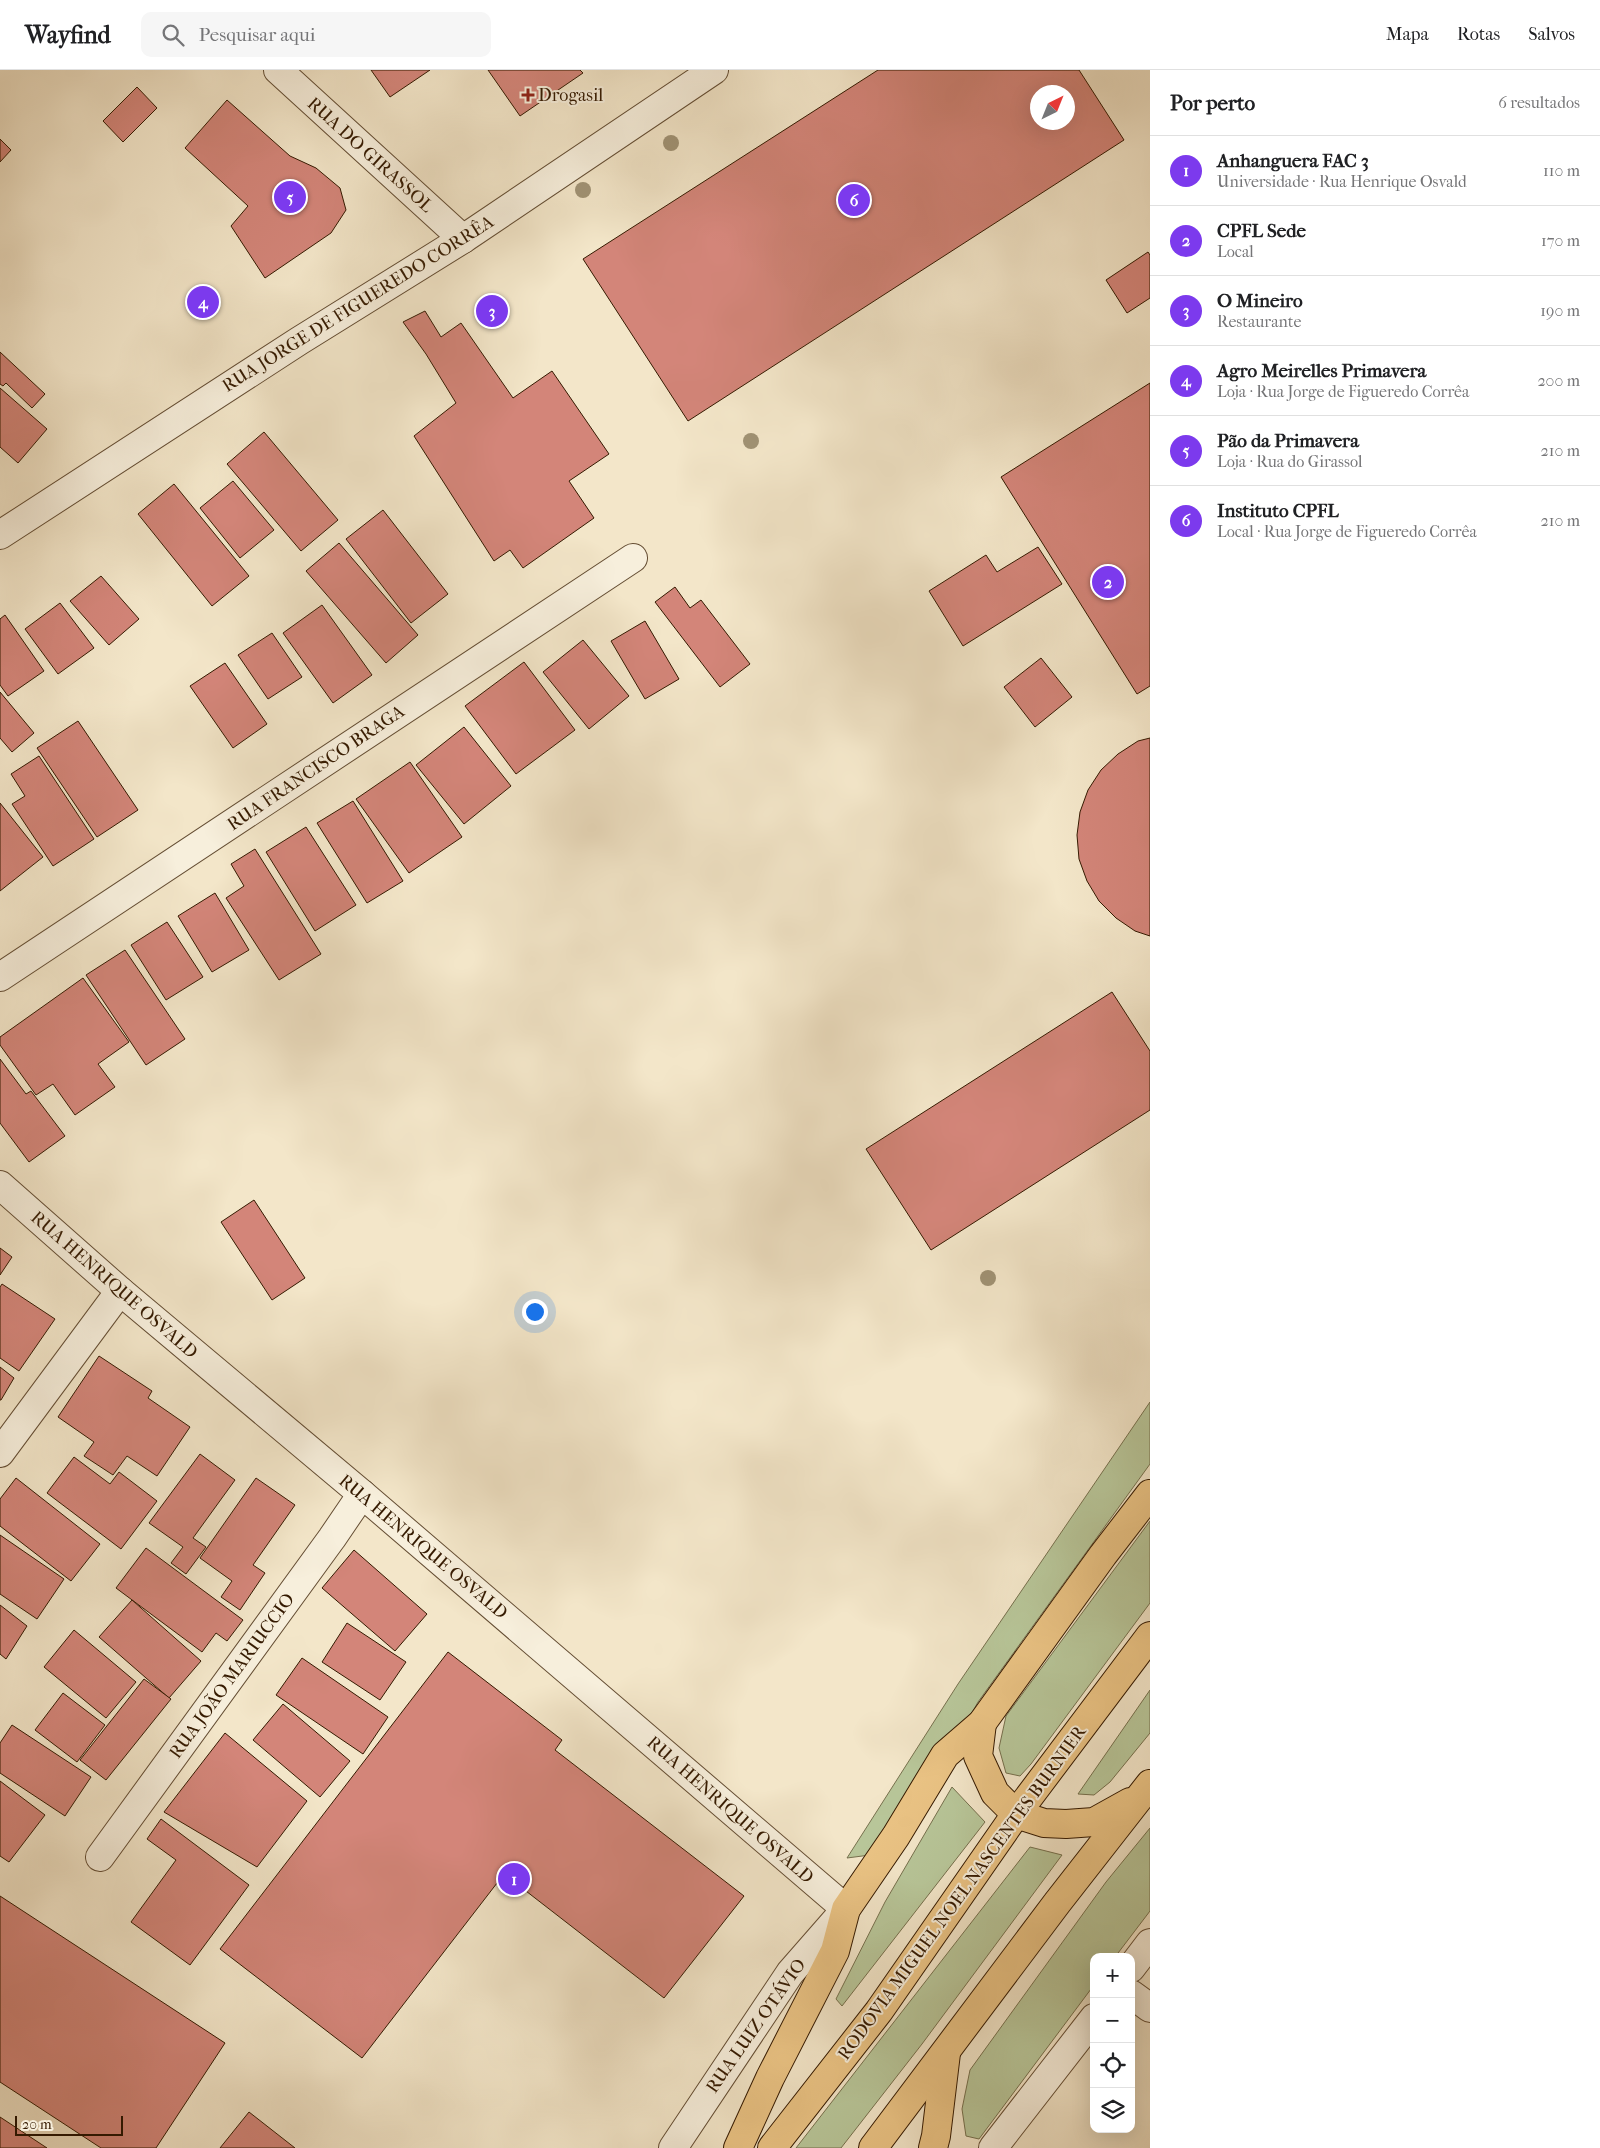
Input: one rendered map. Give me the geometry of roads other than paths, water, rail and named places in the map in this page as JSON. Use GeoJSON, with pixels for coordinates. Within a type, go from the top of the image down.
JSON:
{"type":"FeatureCollection","features":[{"type":"Feature","properties":{"kind":"highway"},"geometry":{"type":"LineString","coordinates":[[738,2148],[770,2078],[835,1951],[846,1909],[896,1836],[945,1755],[982,1723],[1103,1555],[1150,1494]]}},
{"type":"Feature","properties":{"kind":"highway","name":"RODOVIA MIGUEL NOEL NASCENTES BURNIER"},"geometry":{"type":"LineString","coordinates":[[772,2148],[880,2011],[1016,1814],[1150,1636]]}},
{"type":"Feature","properties":{"kind":"highway"},"geometry":{"type":"LineString","coordinates":[[982,1723],[978,1756],[995,1793],[1016,1814],[1044,1823],[1094,1822],[1145,1790]]}},
{"type":"Feature","properties":{"kind":"highway"},"geometry":{"type":"LineString","coordinates":[[873,2148],[1145,1790]]}},
{"type":"Feature","properties":{"kind":"highway"},"geometry":{"type":"LineString","coordinates":[[933,2148],[946,2052]]}},
{"type":"Feature","properties":{"kind":"street","name":"RUA DO GIRASSOL"},"geometry":{"type":"LineString","coordinates":[[278,70],[463,239]]}},
{"type":"Feature","properties":{"kind":"street","name":"RUA JORGE DE FIGUEREDO CORRÊA"},"geometry":{"type":"LineString","coordinates":[[0,535],[299,340],[463,239],[714,70]]}},
{"type":"Feature","properties":{"kind":"street","name":"RUA FRANCISCO BRAGA"},"geometry":{"type":"LineString","coordinates":[[0,977],[633,558]]}},
{"type":"Feature","properties":{"kind":"street","name":"RUA HENRIQUE OSVALD"},"geometry":{"type":"LineString","coordinates":[[0,1185],[120,1291],[362,1494],[846,1909]]}},
{"type":"Feature","properties":{"kind":"street"},"geometry":{"type":"LineString","coordinates":[[0,1453],[120,1291]]}},
{"type":"Feature","properties":{"kind":"street","name":"RUA JOÃO MARIUCCIO"},"geometry":{"type":"LineString","coordinates":[[100,1857],[362,1494]]}},
{"type":"Feature","properties":{"kind":"street","name":"RUA LUIZ OTÁVIO"},"geometry":{"type":"LineString","coordinates":[[673,2148],[790,1973],[846,1909]]}},
{"type":"Feature","properties":{"kind":"street"},"geometry":{"type":"LineString","coordinates":[[1135,1963],[1150,1943]]}},
{"type":"Feature","properties":{"kind":"street"},"geometry":{"type":"LineString","coordinates":[[1135,1997],[1150,2008]]}},
{"type":"Feature","properties":{"kind":"street"},"geometry":{"type":"LineString","coordinates":[[993,2148],[1090,2023]]}},
{"type":"Feature","properties":{"kind":"place","name":"Drogasil"},"geometry":{"type":"Point","coordinates":[528,95]}},
{"type":"Feature","properties":{"kind":"place","name":"Pão da Primavera"},"geometry":{"type":"Point","coordinates":[290,197]}},
{"type":"Feature","properties":{"kind":"place","name":"Instituto CPFL"},"geometry":{"type":"Point","coordinates":[854,200]}},
{"type":"Feature","properties":{"kind":"place","name":"Agro Meirelles Primavera"},"geometry":{"type":"Point","coordinates":[203,302]}},
{"type":"Feature","properties":{"kind":"place","name":"O Mineiro"},"geometry":{"type":"Point","coordinates":[492,311]}},
{"type":"Feature","properties":{"kind":"place","name":"CPFL Sede"},"geometry":{"type":"Point","coordinates":[1108,582]}},
{"type":"Feature","properties":{"kind":"place","name":"Anhanguera FAC 3"},"geometry":{"type":"Point","coordinates":[514,1879]}}]}
